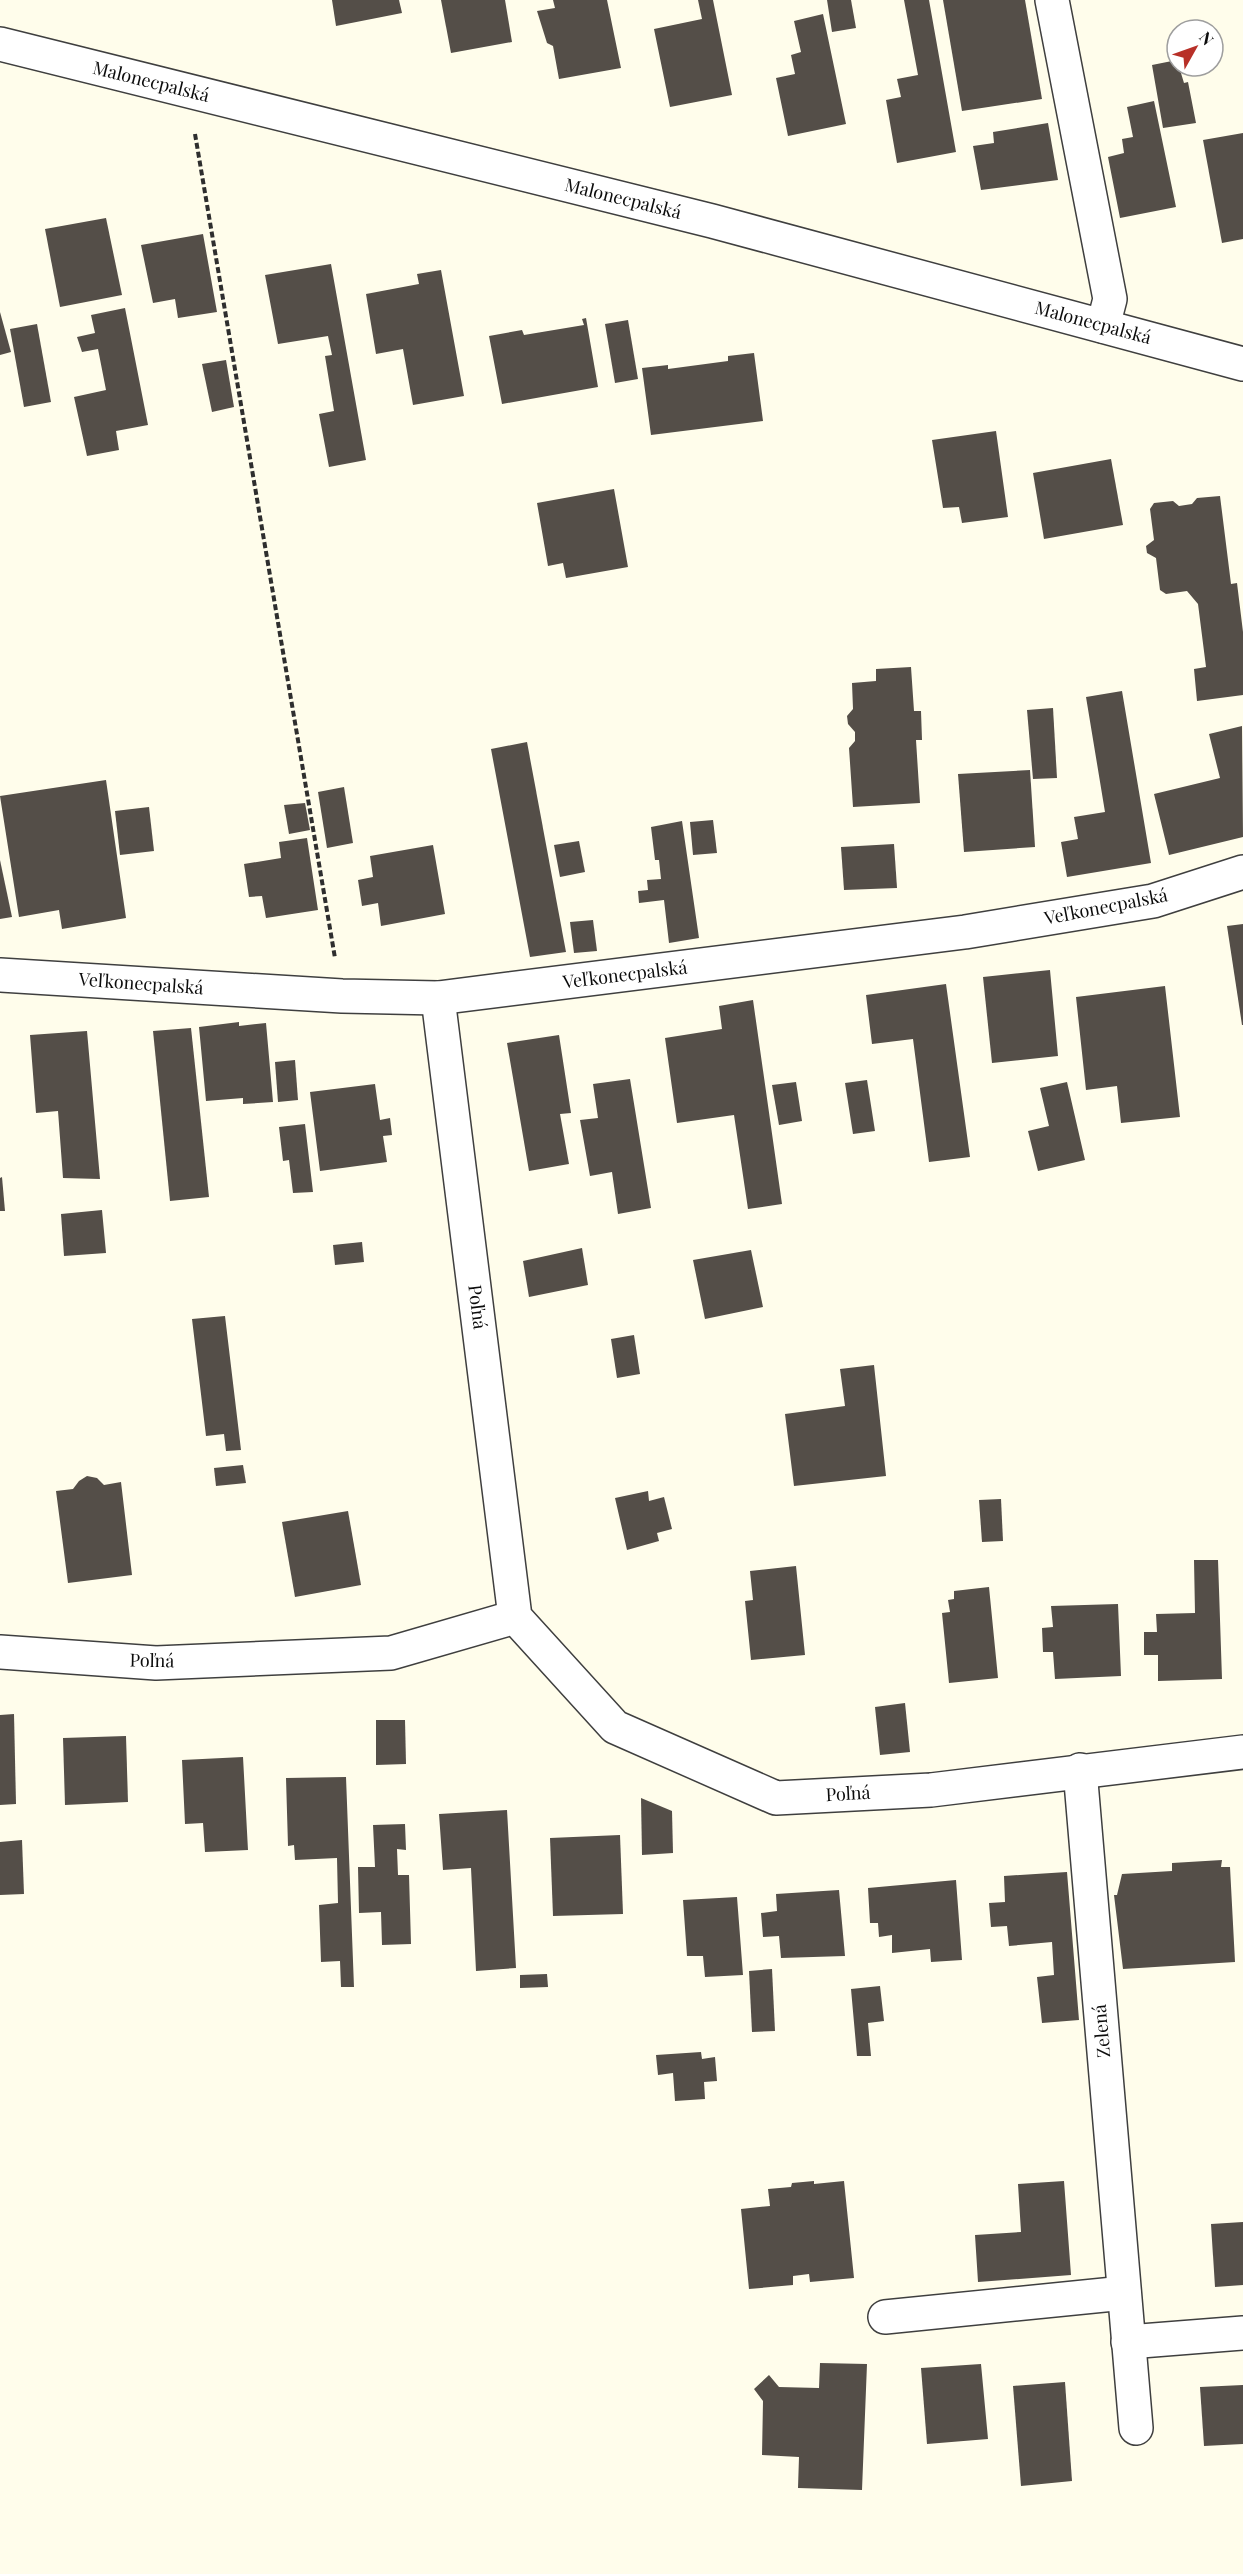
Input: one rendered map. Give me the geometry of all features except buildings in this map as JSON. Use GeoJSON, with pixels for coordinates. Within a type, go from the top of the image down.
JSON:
{"type":"FeatureCollection","features":[{"type":"Feature","properties":{"kind":"street"},"geometry":{"type":"LineString","coordinates":[[1052,0],[1110,299],[1103,326]]}},
{"type":"Feature","properties":{"kind":"street","name":"Malonecpalská"},"geometry":{"type":"LineString","coordinates":[[0,44],[712,221],[1243,364]]}},
{"type":"Feature","properties":{"kind":"street","name":"Veľkonecpalská"},"geometry":{"type":"LineString","coordinates":[[0,975],[342,996],[438,998],[965,932],[1153,901],[1243,872]]}},
{"type":"Feature","properties":{"kind":"street","name":"Poľná"},"geometry":{"type":"LineString","coordinates":[[438,998],[515,1617],[615,1727],[776,1798],[931,1790],[1080,1770],[1243,1752]]}},
{"type":"Feature","properties":{"kind":"street","name":"Poľná"},"geometry":{"type":"LineString","coordinates":[[0,1652],[156,1663],[391,1653],[515,1617]]}},
{"type":"Feature","properties":{"kind":"street","name":"Zelená"},"geometry":{"type":"LineString","coordinates":[[1080,1770],[1136,2428]]}},
{"type":"Feature","properties":{"kind":"street"},"geometry":{"type":"LineString","coordinates":[[885,2317],[1124,2293]]}},
{"type":"Feature","properties":{"kind":"street"},"geometry":{"type":"LineString","coordinates":[[1128,2342],[1243,2333]]}},
{"type":"Feature","properties":{"kind":"path"},"geometry":{"type":"LineString","coordinates":[[189,92],[336,964]]}}]}
